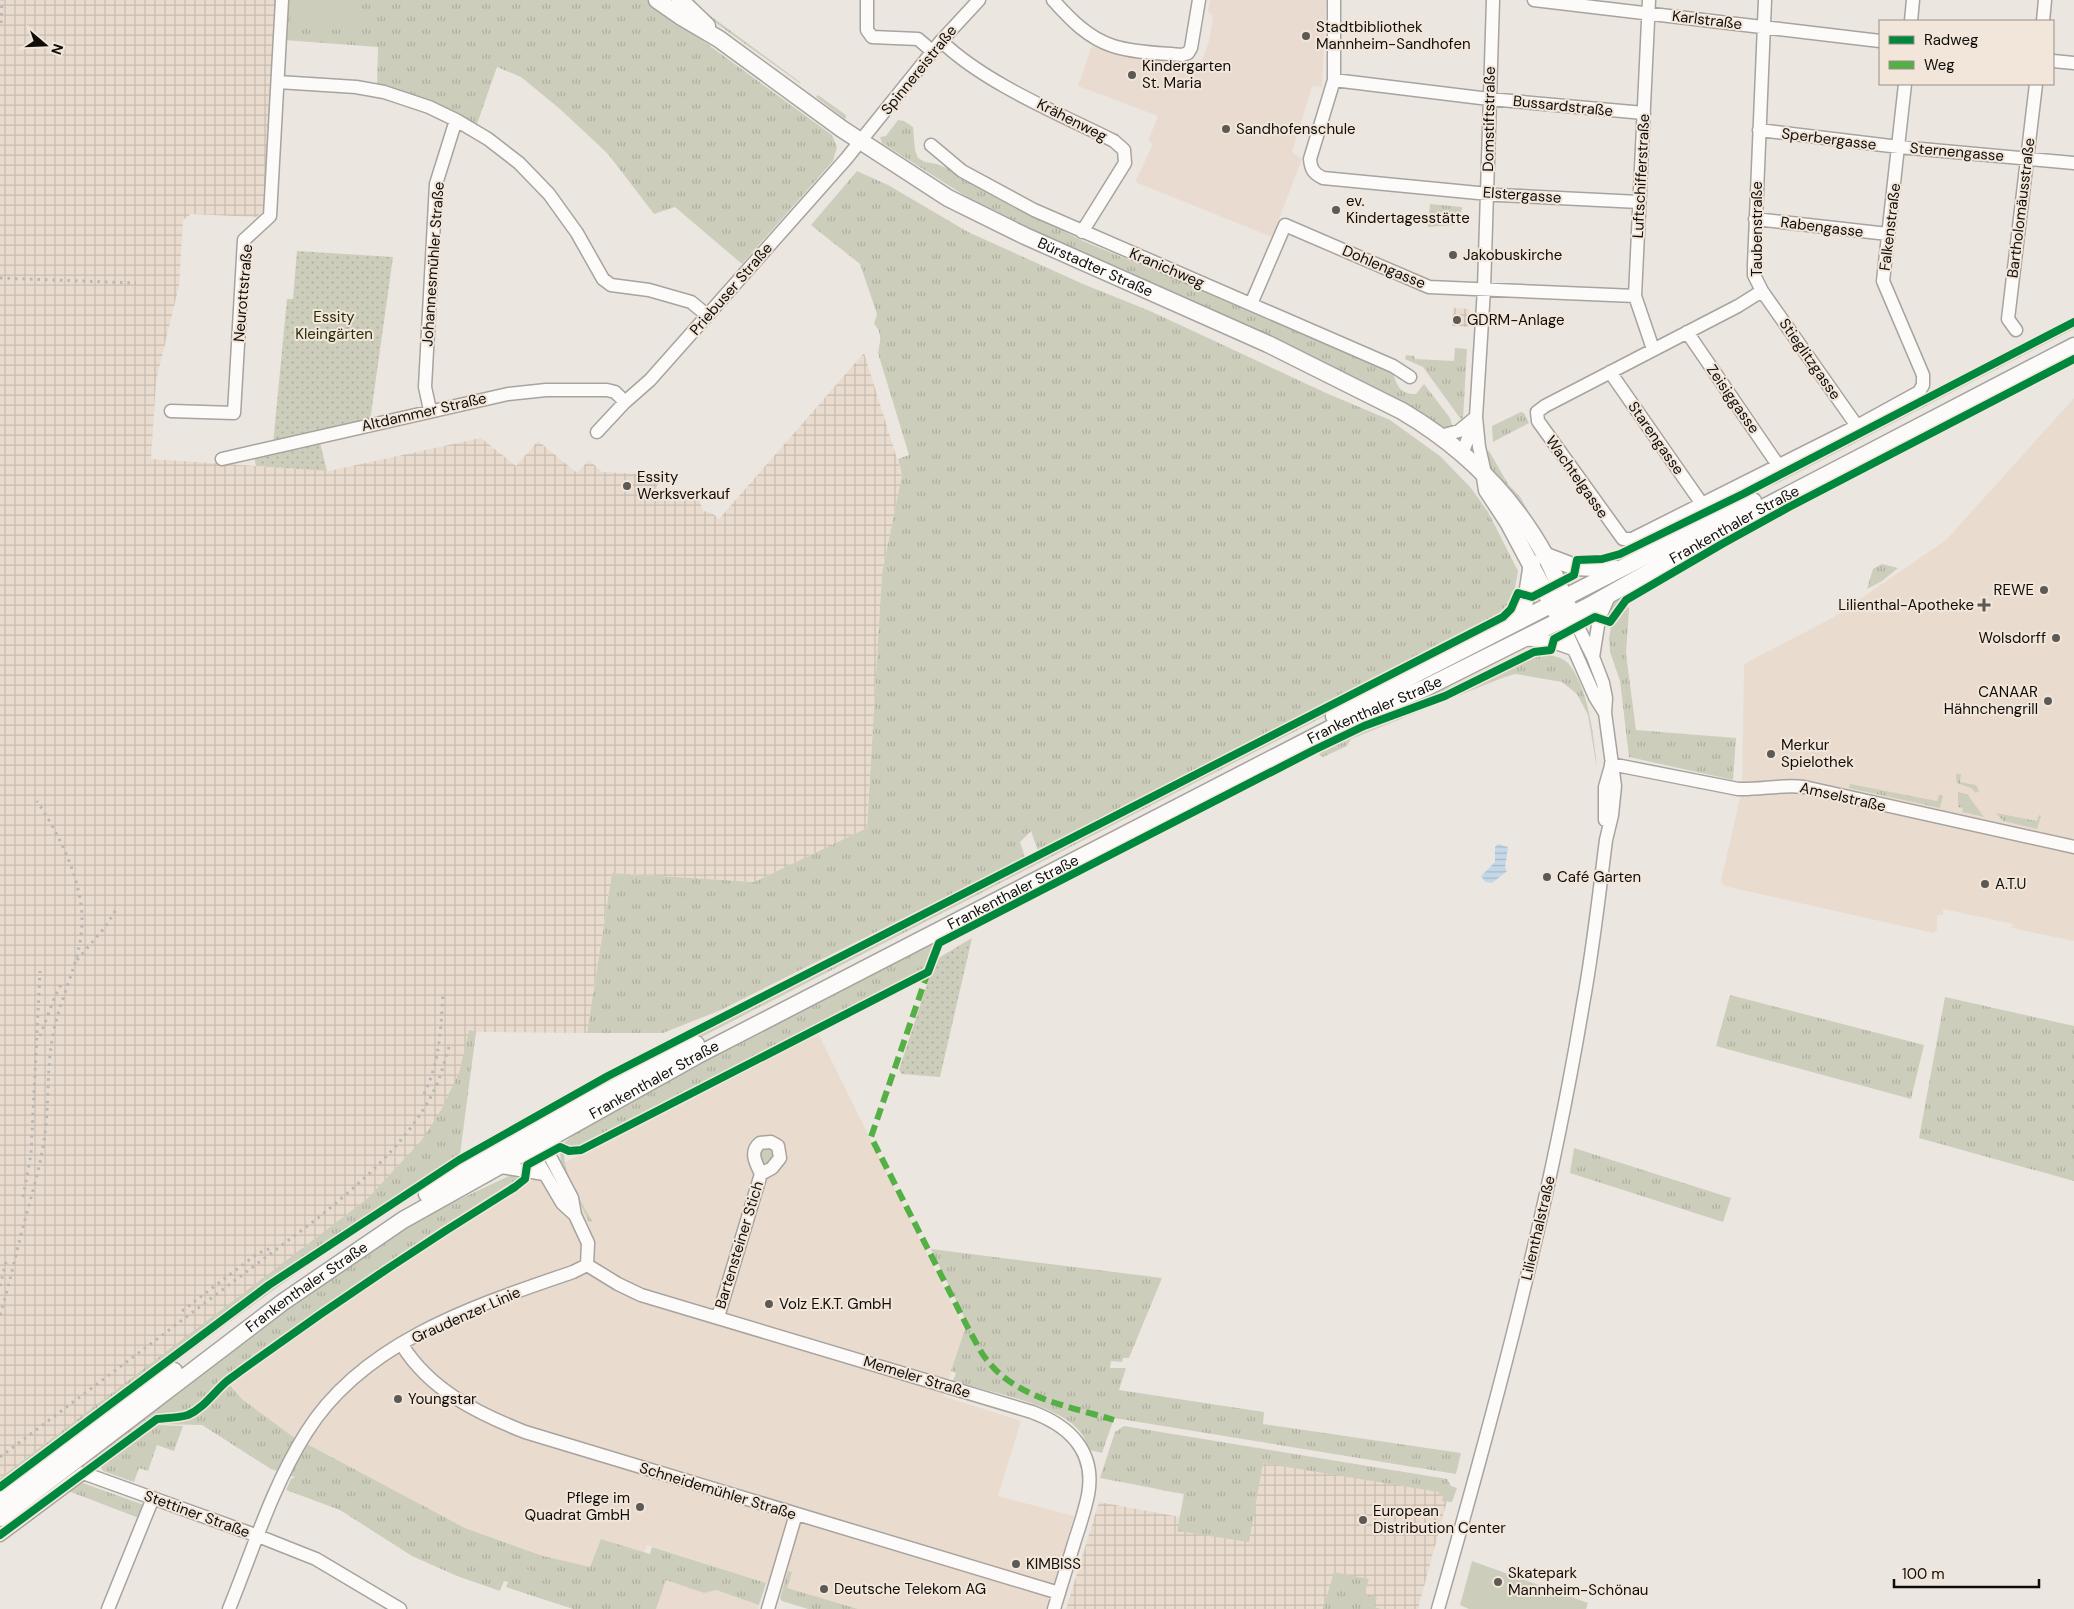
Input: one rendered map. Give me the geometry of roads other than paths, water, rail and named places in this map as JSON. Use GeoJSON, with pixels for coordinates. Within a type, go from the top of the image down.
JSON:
{"type":"FeatureCollection","features":[{"type":"Feature","properties":{"kind":"main road","name":"Bürstadter Straße"},"geometry":{"type":"LineString","coordinates":[[657,0],[718,39],[861,141],[948,198],[1025,236],[1268,344],[1402,410],[1440,436],[1485,473],[1519,513],[1566,618]]}},
{"type":"Feature","properties":{"kind":"main road","name":"Bürstadter Straße"},"geometry":{"type":"LineString","coordinates":[[680,0],[688,6],[718,39]]}},
{"type":"Feature","properties":{"kind":"main road","name":"Frankenthaler Straße"},"geometry":{"type":"LineString","coordinates":[[0,1502],[275,1294],[397,1212],[530,1133],[711,1036],[2074,335]]}},
{"type":"Feature","properties":{"kind":"main road","name":"Frankenthaler Straße"},"geometry":{"type":"LineString","coordinates":[[0,1518],[283,1302],[403,1220],[501,1167],[698,1055],[1322,733],[1425,688],[1609,596],[1759,510],[2074,346]]}},
{"type":"Feature","properties":{"kind":"main road"},"geometry":{"type":"LineString","coordinates":[[1519,621],[1539,559],[1575,567],[1618,569]]}},
{"type":"Feature","properties":{"kind":"main road"},"geometry":{"type":"LineString","coordinates":[[530,1133],[537,1146]]}},
{"type":"Feature","properties":{"kind":"street","name":"Neurottstraße"},"geometry":{"type":"LineString","coordinates":[[171,411],[234,413],[244,240],[270,216],[282,0]]}},
{"type":"Feature","properties":{"kind":"street"},"geometry":{"type":"LineString","coordinates":[[867,0],[867,30],[872,37],[918,39],[932,51]]}},
{"type":"Feature","properties":{"kind":"street","name":"Spinnereistraße"},"geometry":{"type":"LineString","coordinates":[[861,141],[941,40],[979,0]]}},
{"type":"Feature","properties":{"kind":"street"},"geometry":{"type":"LineString","coordinates":[[1053,0],[1085,31],[1114,46],[1182,55],[1188,53],[1192,48],[1199,0]]}},
{"type":"Feature","properties":{"kind":"street","name":"Elstergasse"},"geometry":{"type":"LineString","coordinates":[[1334,0],[1334,80],[1310,159],[1311,168],[1315,174],[1323,178],[1487,194],[1639,202]]}},
{"type":"Feature","properties":{"kind":"street","name":"Domstiftstraße"},"geometry":{"type":"LineString","coordinates":[[1476,418],[1484,289],[1493,0]]}},
{"type":"Feature","properties":{"kind":"street","name":"Karlstraße"},"geometry":{"type":"LineString","coordinates":[[1534,0],[1879,41]]}},
{"type":"Feature","properties":{"kind":"street","name":"Luftschifferstraße"},"geometry":{"type":"LineString","coordinates":[[1649,0],[1635,296],[1653,349]]}},
{"type":"Feature","properties":{"kind":"street","name":"Taubenstraße"},"geometry":{"type":"LineString","coordinates":[[1538,412],[1544,406],[1738,306],[1762,291],[1754,275],[1765,0]]}},
{"type":"Feature","properties":{"kind":"street"},"geometry":{"type":"LineString","coordinates":[[1911,20],[1913,0]]}},
{"type":"Feature","properties":{"kind":"street"},"geometry":{"type":"LineString","coordinates":[[2043,20],[2045,0]]}},
{"type":"Feature","properties":{"kind":"street","name":"Krähenweg"},"geometry":{"type":"LineString","coordinates":[[941,40],[949,48],[996,81],[1114,141],[1124,150],[1125,162],[1082,232]]}},
{"type":"Feature","properties":{"kind":"street"},"geometry":{"type":"LineString","coordinates":[[2054,61],[2074,63]]}},
{"type":"Feature","properties":{"kind":"street","name":"Bussardstraße"},"geometry":{"type":"LineString","coordinates":[[1334,80],[1489,99],[1644,113]]}},
{"type":"Feature","properties":{"kind":"street"},"geometry":{"type":"LineString","coordinates":[[278,82],[356,87],[384,92],[429,107],[456,120],[488,138],[519,162],[549,194],[578,233],[603,279],[611,285],[655,291],[691,302],[707,315]]}},
{"type":"Feature","properties":{"kind":"street","name":"Falkenstraße"},"geometry":{"type":"LineString","coordinates":[[1857,426],[1919,392],[1923,385],[1923,375],[1883,281],[1905,85]]}},
{"type":"Feature","properties":{"kind":"street","name":"Bartholomäusstraße"},"geometry":{"type":"LineString","coordinates":[[2016,330],[2008,319],[2036,85]]}},
{"type":"Feature","properties":{"kind":"street","name":"Johannesmühler Straße"},"geometry":{"type":"LineString","coordinates":[[430,410],[425,387],[436,184],[456,120]]}},
{"type":"Feature","properties":{"kind":"street","name":"Sperbergasse"},"geometry":{"type":"LineString","coordinates":[[1759,130],[1899,147]]}},
{"type":"Feature","properties":{"kind":"street","name":"Priebuser Straße"},"geometry":{"type":"LineString","coordinates":[[597,432],[625,402],[650,380],[861,141]]}},
{"type":"Feature","properties":{"kind":"street","name":"Kranichweg"},"geometry":{"type":"LineString","coordinates":[[931,145],[962,171],[1034,210],[1393,366],[1410,377]]}},
{"type":"Feature","properties":{"kind":"street","name":"Sternengasse"},"geometry":{"type":"LineString","coordinates":[[1899,147],[2074,163]]}},
{"type":"Feature","properties":{"kind":"street","name":"Rabengasse"},"geometry":{"type":"LineString","coordinates":[[1755,219],[1888,234]]}},
{"type":"Feature","properties":{"kind":"street","name":"Dohlengasse"},"geometry":{"type":"LineString","coordinates":[[1251,304],[1285,225],[1429,286],[1635,296]]}},
{"type":"Feature","properties":{"kind":"street","name":"Stieglitzgasse"},"geometry":{"type":"LineString","coordinates":[[1762,291],[1857,426]]}},
{"type":"Feature","properties":{"kind":"street","name":"Zeisiggasse"},"geometry":{"type":"LineString","coordinates":[[1687,332],[1778,465]]}},
{"type":"Feature","properties":{"kind":"street","name":"Starengasse"},"geometry":{"type":"LineString","coordinates":[[1610,372],[1702,504]]}},
{"type":"Feature","properties":{"kind":"street","name":"Altdammer Straße"},"geometry":{"type":"LineString","coordinates":[[222,459],[430,410],[508,394],[546,390],[607,390],[615,392],[625,402]]}},
{"type":"Feature","properties":{"kind":"street","name":"Wachtelgasse"},"geometry":{"type":"LineString","coordinates":[[1538,412],[1538,421],[1623,539],[1632,539],[1702,504]]}},
{"type":"Feature","properties":{"kind":"street"},"geometry":{"type":"LineString","coordinates":[[1440,436],[1459,431],[1476,418]]}},
{"type":"Feature","properties":{"kind":"street"},"geometry":{"type":"LineString","coordinates":[[1462,454],[1476,418]]}},
{"type":"Feature","properties":{"kind":"street"},"geometry":{"type":"LineString","coordinates":[[1476,418],[1479,447],[1485,473]]}},
{"type":"Feature","properties":{"kind":"street"},"geometry":{"type":"LineString","coordinates":[[1702,504],[1857,426]]}},
{"type":"Feature","properties":{"kind":"street"},"geometry":{"type":"LineString","coordinates":[[1593,657],[1599,618],[1609,596]]}},
{"type":"Feature","properties":{"kind":"street","name":"Lilienthalstraße"},"geometry":{"type":"LineString","coordinates":[[1566,618],[1574,649],[1595,697],[1606,713]]}},
{"type":"Feature","properties":{"kind":"street","name":"Lilienthalstraße"},"geometry":{"type":"LineString","coordinates":[[1438,1609],[1500,1386],[1552,1166],[1583,1005],[1606,840],[1616,786],[1611,764],[1606,698],[1603,683],[1593,657],[1566,618]]}},
{"type":"Feature","properties":{"kind":"street"},"geometry":{"type":"LineString","coordinates":[[1523,639],[1553,642],[1574,649]]}},
{"type":"Feature","properties":{"kind":"street","name":"Amselstraße"},"geometry":{"type":"LineString","coordinates":[[1611,764],[1738,788],[1756,789],[1786,785],[1804,787],[2074,847]]}},
{"type":"Feature","properties":{"kind":"street"},"geometry":{"type":"LineString","coordinates":[[537,1146],[544,1174],[562,1204],[575,1215]]}},
{"type":"Feature","properties":{"kind":"street"},"geometry":{"type":"LineString","coordinates":[[537,1146],[572,1198],[575,1215],[588,1242],[587,1265]]}},
{"type":"Feature","properties":{"kind":"street"},"geometry":{"type":"LineString","coordinates":[[501,1167],[544,1174]]}},
{"type":"Feature","properties":{"kind":"street","name":"Bartensteiner Stich"},"geometry":{"type":"LineString","coordinates":[[718,1317],[761,1174]]}},
{"type":"Feature","properties":{"kind":"street","name":"Memeler Straße"},"geometry":{"type":"LineString","coordinates":[[587,1265],[618,1284],[641,1295],[1032,1412],[1050,1419],[1064,1428],[1075,1439],[1083,1453],[1088,1469],[1089,1482],[1087,1501],[1054,1609]]}},
{"type":"Feature","properties":{"kind":"street","name":"Graudenzer Linie"},"geometry":{"type":"LineString","coordinates":[[228,1609],[279,1483],[307,1431],[329,1402],[346,1385],[372,1364],[432,1328],[488,1302],[573,1272],[587,1265]]}},
{"type":"Feature","properties":{"kind":"street","name":"Schneidemühler Straße"},"geometry":{"type":"LineString","coordinates":[[402,1345],[413,1364],[450,1395],[488,1418],[526,1432],[1059,1593]]}},
{"type":"Feature","properties":{"kind":"street","name":"Stettiner Straße"},"geometry":{"type":"LineString","coordinates":[[0,1535],[83,1472],[316,1559],[392,1606],[400,1609]]}},
{"type":"Feature","properties":{"kind":"street"},"geometry":{"type":"LineString","coordinates":[[108,1609],[153,1498]]}},
{"type":"Feature","properties":{"kind":"street"},"geometry":{"type":"LineString","coordinates":[[768,1609],[796,1514]]}},
{"type":"Feature","properties":{"kind":"water"},"geometry":{"type":"Polygon","coordinates":[[[1498,844],[1508,847],[1505,868],[1507,871],[1492,883],[1485,882],[1481,876],[1495,862],[1495,847],[1498,844]]]}},
{"type":"Feature","properties":{"kind":"railway"},"geometry":{"type":"LineString","coordinates":[[1,23],[2,0]]}},
{"type":"Feature","properties":{"kind":"railway"},"geometry":{"type":"LineString","coordinates":[[0,278],[136,283]]}},
{"type":"Feature","properties":{"kind":"railway"},"geometry":{"type":"LineString","coordinates":[[0,1315],[40,1163],[45,1137],[52,1042],[57,1016],[75,962],[81,934],[81,905],[74,873],[61,843],[37,801]]}},
{"type":"Feature","properties":{"kind":"railway"},"geometry":{"type":"LineString","coordinates":[[77,960],[106,926],[117,908]]}},
{"type":"Feature","properties":{"kind":"railway"},"geometry":{"type":"LineString","coordinates":[[23,1197],[31,1154],[40,971]]}},
{"type":"Feature","properties":{"kind":"railway"},"geometry":{"type":"LineString","coordinates":[[40,1036],[55,996],[63,981]]}},
{"type":"Feature","properties":{"kind":"railway"},"geometry":{"type":"LineString","coordinates":[[424,1094],[437,1057],[443,992]]}},
{"type":"Feature","properties":{"kind":"railway"},"geometry":{"type":"LineString","coordinates":[[0,1457],[318,1218],[369,1174],[401,1140],[427,1104],[437,1084],[449,1047]]}},
{"type":"Feature","properties":{"kind":"railway"},"geometry":{"type":"LineString","coordinates":[[182,1311],[257,1254],[271,1248]]}},
{"type":"Feature","properties":{"kind":"railway"},"geometry":{"type":"LineString","coordinates":[[0,1286],[6,1262]]}},
{"type":"Feature","properties":{"kind":"place","name":"Stadtbibliothek Mannheim-Sandhofen"},"geometry":{"type":"Point","coordinates":[1306,36]}},
{"type":"Feature","properties":{"kind":"place","name":"Kindergarten St. Maria"},"geometry":{"type":"Point","coordinates":[1132,75]}},
{"type":"Feature","properties":{"kind":"place","name":"Sandhofenschule"},"geometry":{"type":"Point","coordinates":[1226,129]}},
{"type":"Feature","properties":{"kind":"place","name":"ev. Kindertagesstätte"},"geometry":{"type":"Point","coordinates":[1336,210]}},
{"type":"Feature","properties":{"kind":"place","name":"Jakobuskirche"},"geometry":{"type":"Point","coordinates":[1453,255]}},
{"type":"Feature","properties":{"kind":"place","name":"GDRM-Anlage"},"geometry":{"type":"Point","coordinates":[1457,320]}},
{"type":"Feature","properties":{"kind":"place","name":"Essity Werksverkauf"},"geometry":{"type":"Point","coordinates":[627,486]}},
{"type":"Feature","properties":{"kind":"place","name":"REWE"},"geometry":{"type":"Point","coordinates":[2044,590]}},
{"type":"Feature","properties":{"kind":"place","name":"Lilienthal-Apotheke"},"geometry":{"type":"Point","coordinates":[1984,605]}},
{"type":"Feature","properties":{"kind":"place","name":"Wolsdorff"},"geometry":{"type":"Point","coordinates":[2056,638]}},
{"type":"Feature","properties":{"kind":"place","name":"CANAAR Hähnchengrill"},"geometry":{"type":"Point","coordinates":[2048,701]}},
{"type":"Feature","properties":{"kind":"place","name":"Merkur Spielothek"},"geometry":{"type":"Point","coordinates":[1771,754]}},
{"type":"Feature","properties":{"kind":"place","name":"Café Garten"},"geometry":{"type":"Point","coordinates":[1547,877]}},
{"type":"Feature","properties":{"kind":"place","name":"A.T.U"},"geometry":{"type":"Point","coordinates":[1985,884]}},
{"type":"Feature","properties":{"kind":"place","name":"Volz E.K.T. GmbH"},"geometry":{"type":"Point","coordinates":[769,1304]}},
{"type":"Feature","properties":{"kind":"place","name":"Youngstar"},"geometry":{"type":"Point","coordinates":[398,1399]}},
{"type":"Feature","properties":{"kind":"place","name":"Pflege im Quadrat GmbH"},"geometry":{"type":"Point","coordinates":[640,1507]}},
{"type":"Feature","properties":{"kind":"place","name":"European Distribution Center"},"geometry":{"type":"Point","coordinates":[1363,1520]}},
{"type":"Feature","properties":{"kind":"place","name":"KIMBISS"},"geometry":{"type":"Point","coordinates":[1016,1564]}},
{"type":"Feature","properties":{"kind":"place","name":"Skatepark Mannheim-Schönau"},"geometry":{"type":"Point","coordinates":[1498,1582]}},
{"type":"Feature","properties":{"kind":"place","name":"Deutsche Telekom AG"},"geometry":{"type":"Point","coordinates":[824,1589]}},
{"type":"Feature","properties":{"kind":"park label","name":"Essity Kleingärten"},"geometry":{"type":"Point","coordinates":[334,326]}}]}
